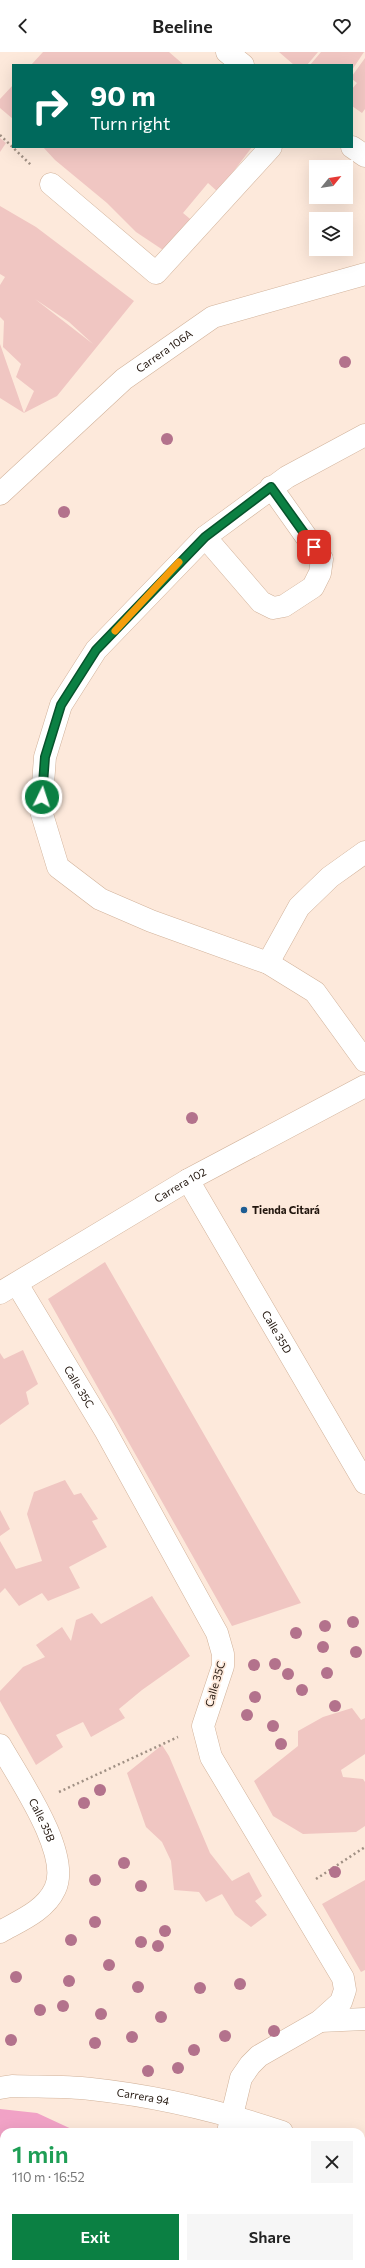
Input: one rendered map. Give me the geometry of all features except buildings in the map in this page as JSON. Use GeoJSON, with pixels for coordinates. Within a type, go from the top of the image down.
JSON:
{"type":"FeatureCollection","features":[{"type":"Feature","properties":{"kind":"street"},"geometry":{"type":"LineString","coordinates":[[227,52],[242,64]]}},
{"type":"Feature","properties":{"kind":"street"},"geometry":{"type":"LineString","coordinates":[[51,184],[156,273],[270,148]]}},
{"type":"Feature","properties":{"kind":"street"},"geometry":{"type":"LineString","coordinates":[[353,148],[365,156]]}},
{"type":"Feature","properties":{"kind":"street","name":"Carrera 106A"},"geometry":{"type":"LineString","coordinates":[[0,494],[124,379],[214,318],[365,274]]}},
{"type":"Feature","properties":{"kind":"street"},"geometry":{"type":"LineString","coordinates":[[365,435],[307,465],[271,487],[205,537],[96,650],[61,705],[45,757],[41,810],[58,866],[100,899],[151,921],[268,963],[315,992],[365,1061]]}},
{"type":"Feature","properties":{"kind":"street"},"geometry":{"type":"LineString","coordinates":[[205,537],[261,602],[273,608],[284,606],[313,587],[320,573],[322,559],[271,487]]}},
{"type":"Feature","properties":{"kind":"street"},"geometry":{"type":"LineString","coordinates":[[268,963],[299,906],[330,877],[365,852]]}},
{"type":"Feature","properties":{"kind":"street","name":"Carrera 102"},"geometry":{"type":"LineString","coordinates":[[9,1288],[188,1180],[365,1086]]}},
{"type":"Feature","properties":{"kind":"street","name":"Calle 35D"},"geometry":{"type":"LineString","coordinates":[[188,1180],[365,1484]]}},
{"type":"Feature","properties":{"kind":"street","name":"Calle 35C"},"geometry":{"type":"LineString","coordinates":[[9,1288],[105,1430],[217,1633],[223,1654],[223,1666],[203,1726]]}},
{"type":"Feature","properties":{"kind":"street"},"geometry":{"type":"LineString","coordinates":[[203,1726],[212,1757],[343,1978],[345,1990],[341,2002],[310,2026],[259,2056],[250,2065],[240,2078],[230,2124]]}},
{"type":"Feature","properties":{"kind":"street","name":"Calle 35B"},"geometry":{"type":"LineString","coordinates":[[0,1745],[53,1842],[59,1872],[55,1889],[48,1899],[31,1915],[0,1932]]}},
{"type":"Feature","properties":{"kind":"street"},"geometry":{"type":"LineString","coordinates":[[310,2026],[365,2019]]}},
{"type":"Feature","properties":{"kind":"street","name":"Carrera 94"},"geometry":{"type":"LineString","coordinates":[[0,2088],[12,2086],[90,2088],[149,2097],[230,2124],[256,2128]]}},
{"type":"Feature","properties":{"kind":"path"},"geometry":{"type":"LineString","coordinates":[[0,135],[12,147]]}},
{"type":"Feature","properties":{"kind":"path"},"geometry":{"type":"LineString","coordinates":[[14,148],[51,184]]}},
{"type":"Feature","properties":{"kind":"path"},"geometry":{"type":"LineString","coordinates":[[33,1804],[203,1726]]}},
{"type":"Feature","properties":{"kind":"path"},"geometry":{"type":"LineString","coordinates":[[294,1894],[365,1847]]}},
{"type":"Feature","properties":{"kind":"shaded area"},"geometry":{"type":"Polygon","coordinates":[[[0,2109],[37,2113],[69,2128],[0,2128],[0,2109]]]}},
{"type":"Feature","properties":{"kind":"slow traffic"},"geometry":{"type":"LineString","coordinates":[[115,631],[179,562]]}},
{"type":"Feature","properties":{"kind":"place","name":"Tienda Citará"},"geometry":{"type":"Point","coordinates":[244,1210]}},
{"type":"Feature","properties":{"kind":"route"},"geometry":{"type":"LineString","coordinates":[[42,797],[45,757],[61,705],[96,650],[170,571],[205,537],[271,487],[314,547]]}}]}
